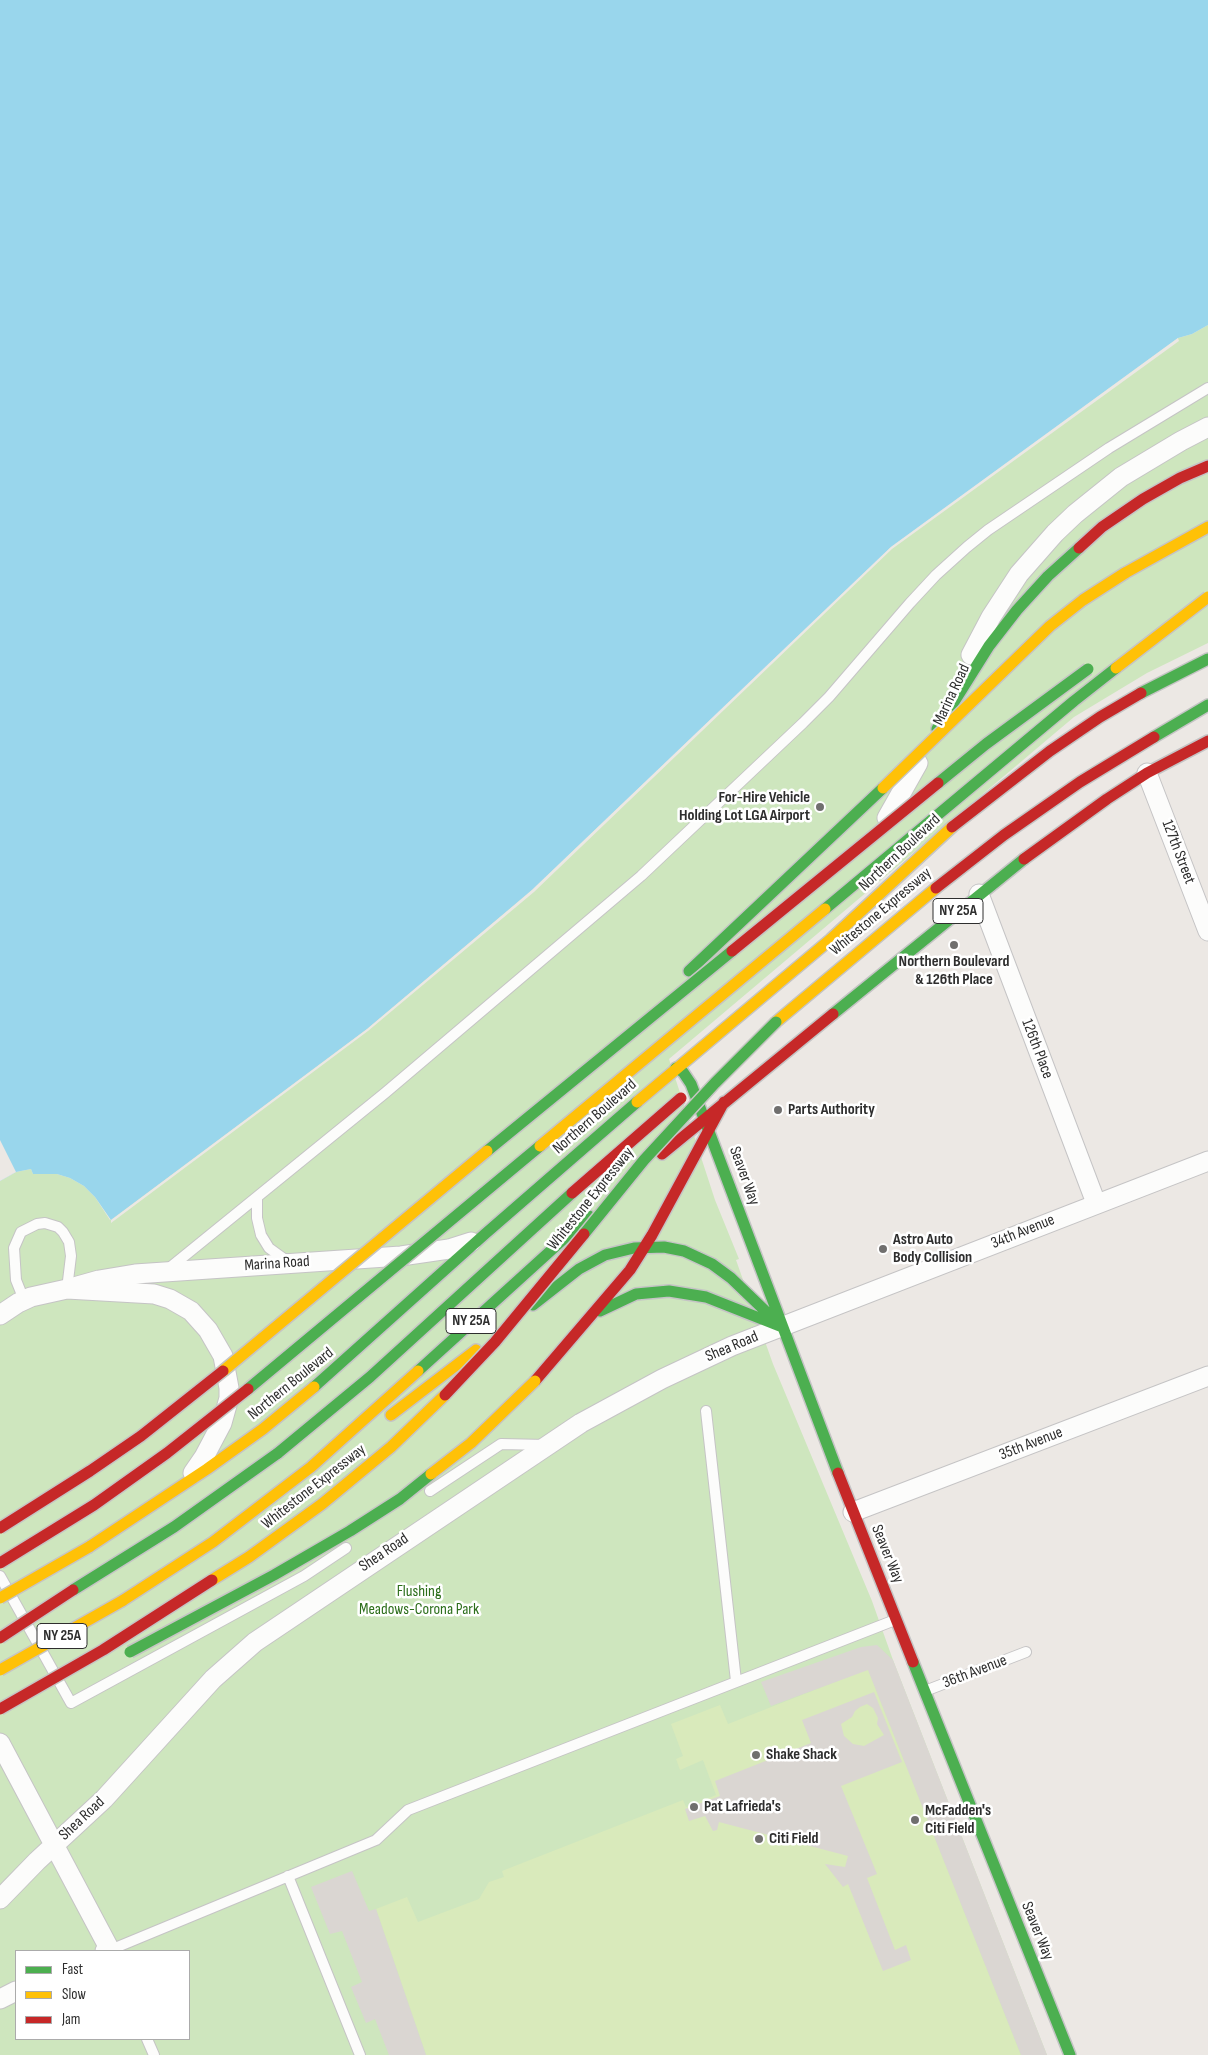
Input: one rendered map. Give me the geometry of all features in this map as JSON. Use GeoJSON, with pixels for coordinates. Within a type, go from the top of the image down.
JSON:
{"type":"FeatureCollection","features":[{"type":"Feature","properties":{"kind":"main road"},"geometry":{"type":"LineString","coordinates":[[937,729],[985,652],[1025,601],[1084,542],[1102,527],[1151,494],[1208,466]]}},
{"type":"Feature","properties":{"kind":"main road"},"geometry":{"type":"LineString","coordinates":[[545,1104],[743,921],[1028,646],[1071,609],[1125,573],[1208,527]]}},
{"type":"Feature","properties":{"kind":"main road"},"geometry":{"type":"LineString","coordinates":[[1125,573],[1208,536]]}},
{"type":"Feature","properties":{"kind":"main road"},"geometry":{"type":"LineString","coordinates":[[1136,638],[1208,596]]}},
{"type":"Feature","properties":{"kind":"main road"},"geometry":{"type":"LineString","coordinates":[[0,1563],[102,1500],[214,1416],[1074,701],[1208,596]]}},
{"type":"Feature","properties":{"kind":"main road","name":"Northern Boulevard"},"geometry":{"type":"LineString","coordinates":[[0,1598],[89,1546],[180,1488],[249,1439],[308,1393],[359,1349],[485,1234],[676,1068],[824,946],[933,843],[994,792],[1050,751],[1113,709],[1153,686],[1208,659]]}},
{"type":"Feature","properties":{"kind":"main road"},"geometry":{"type":"LineString","coordinates":[[0,1528],[90,1471],[166,1417],[545,1104],[986,744],[1050,695],[1098,662]]}},
{"type":"Feature","properties":{"kind":"main road","name":"Whitestone Expressway"},"geometry":{"type":"LineString","coordinates":[[0,1709],[112,1644],[241,1563],[322,1504],[385,1452],[434,1406],[488,1349],[644,1160],[715,1083],[776,1022],[896,920],[1004,835],[1080,782],[1208,706]]}},
{"type":"Feature","properties":{"kind":"main road","name":"NY 25A"},"geometry":{"type":"LineString","coordinates":[[0,1670],[122,1601],[237,1525],[334,1447],[554,1245],[724,1102],[979,894],[1058,832],[1147,773],[1208,741]]}},
{"type":"Feature","properties":{"kind":"main road"},"geometry":{"type":"LineString","coordinates":[[0,1638],[199,1510],[302,1435],[389,1361],[632,1139],[776,1022]]}},
{"type":"Feature","properties":{"kind":"main road","name":"Seaver Way"},"geometry":{"type":"LineString","coordinates":[[676,1068],[683,1072],[689,1080],[705,1118],[853,1512],[1070,2055]]}},
{"type":"Feature","properties":{"kind":"main road"},"geometry":{"type":"LineString","coordinates":[[124,1656],[274,1575],[350,1531],[400,1499],[471,1443],[535,1381],[593,1316],[626,1275],[644,1247],[724,1102]]}},
{"type":"Feature","properties":{"kind":"main road"},"geometry":{"type":"LineString","coordinates":[[237,1525],[447,1374],[579,1269],[605,1255],[644,1247],[674,1248],[694,1255],[712,1264],[731,1278],[782,1327]]}},
{"type":"Feature","properties":{"kind":"main road"},"geometry":{"type":"LineString","coordinates":[[593,1316],[606,1307],[636,1294],[669,1291],[706,1298],[782,1327]]}},
{"type":"Feature","properties":{"kind":"main road"},"geometry":{"type":"LineString","coordinates":[[0,1631],[73,1590]]}},
{"type":"Feature","properties":{"kind":"main road"},"geometry":{"type":"LineString","coordinates":[[0,1714],[81,1676]]}},
{"type":"Feature","properties":{"kind":"street","name":"Marina Road"},"geometry":{"type":"LineString","coordinates":[[745,1010],[800,949],[857,869],[937,729],[991,616],[1019,574],[1036,553],[1075,514],[1121,477],[1180,441],[1208,428]]}},
{"type":"Feature","properties":{"kind":"street","name":"127th Street"},"geometry":{"type":"LineString","coordinates":[[1147,773],[1208,931]]}},
{"type":"Feature","properties":{"kind":"street","name":"126th Place"},"geometry":{"type":"LineString","coordinates":[[979,894],[1096,1204]]}},
{"type":"Feature","properties":{"kind":"street","name":"34th Avenue"},"geometry":{"type":"LineString","coordinates":[[782,1327],[1208,1161]]}},
{"type":"Feature","properties":{"kind":"street","name":"Marina Road"},"geometry":{"type":"LineString","coordinates":[[0,1315],[24,1300],[109,1278],[165,1271],[401,1256],[436,1252],[461,1246],[485,1234]]}},
{"type":"Feature","properties":{"kind":"street","name":"Marina Road"},"geometry":{"type":"LineString","coordinates":[[67,1289],[146,1293],[170,1299],[191,1310],[216,1342],[223,1356],[228,1378],[229,1398],[226,1412],[217,1434],[204,1457],[180,1488]]}},
{"type":"Feature","properties":{"kind":"street","name":"Shea Road"},"geometry":{"type":"LineString","coordinates":[[0,1899],[55,1844],[104,1799],[213,1679],[255,1642],[547,1445],[601,1411],[662,1379],[732,1346],[782,1327]]}},
{"type":"Feature","properties":{"kind":"street","name":"35th Avenue"},"geometry":{"type":"LineString","coordinates":[[853,1512],[1208,1376]]}},
{"type":"Feature","properties":{"kind":"street"},"geometry":{"type":"LineString","coordinates":[[0,1743],[55,1844],[108,1950]]}},
{"type":"Feature","properties":{"kind":"street"},"geometry":{"type":"LineString","coordinates":[[0,1999],[15,1992]]}},
{"type":"Feature","properties":{"kind":"lane"},"geometry":{"type":"LineString","coordinates":[[165,1271],[385,1093],[641,876],[803,723],[910,603],[967,546],[1102,453],[1208,388]]}},
{"type":"Feature","properties":{"kind":"lane"},"geometry":{"type":"LineString","coordinates":[[257,1197],[258,1226],[264,1242],[276,1254],[291,1263]]}},
{"type":"Feature","properties":{"kind":"lane"},"geometry":{"type":"LineString","coordinates":[[24,1300],[15,1274],[14,1248],[21,1232],[37,1224],[44,1223],[58,1228],[69,1242],[71,1256],[67,1289]]}},
{"type":"Feature","properties":{"kind":"lane"},"geometry":{"type":"LineString","coordinates":[[706,1410],[736,1681]]}},
{"type":"Feature","properties":{"kind":"lane"},"geometry":{"type":"LineString","coordinates":[[411,1505],[501,1444],[547,1445]]}},
{"type":"Feature","properties":{"kind":"lane"},"geometry":{"type":"LineString","coordinates":[[0,1576],[71,1703],[304,1576],[353,1543]]}},
{"type":"Feature","properties":{"kind":"lane"},"geometry":{"type":"LineString","coordinates":[[111,1950],[376,1840],[408,1810],[896,1620]]}},
{"type":"Feature","properties":{"kind":"lane","name":"36th Avenue"},"geometry":{"type":"LineString","coordinates":[[924,1691],[1026,1652]]}},
{"type":"Feature","properties":{"kind":"lane"},"geometry":{"type":"LineString","coordinates":[[288,1876],[360,2055]]}},
{"type":"Feature","properties":{"kind":"lane"},"geometry":{"type":"LineString","coordinates":[[147,2040],[154,2055]]}},
{"type":"Feature","properties":{"kind":"green space","name":"Flushing Meadows-Corona Park"},"geometry":{"type":"Polygon","coordinates":[[[1208,325],[1208,643],[1147,673],[1074,717],[669,1059],[715,1200],[739,1259],[736,1260],[773,1364],[872,1601],[893,1660],[1047,2055],[0,2055],[0,1181],[16,1172],[31,1169],[33,1174],[57,1174],[70,1178],[84,1186],[95,1197],[110,1220],[532,890],[891,547],[1178,338],[1192,334],[1208,325]]]}},
{"type":"Feature","properties":{"kind":"green space","name":"Citi Field"},"geometry":{"type":"Polygon","coordinates":[[[868,1669],[1021,2055],[426,2055],[376,1909],[407,1897],[418,1922],[479,1899],[489,1882],[504,1877],[502,1871],[683,1800],[686,1807],[716,1795],[703,1760],[680,1770],[676,1759],[683,1756],[671,1724],[720,1705],[728,1724],[868,1669]]]}},
{"type":"Feature","properties":{"kind":"shaded area"},"geometry":{"type":"Polygon","coordinates":[[[877,1645],[893,1660],[1047,2055],[1021,2055],[868,1670],[771,1706],[761,1682],[861,1647],[877,1645]]]}},
{"type":"Feature","properties":{"kind":"shaded area"},"geometry":{"type":"Polygon","coordinates":[[[874,1692],[902,1762],[841,1786],[877,1874],[867,1878],[895,1950],[906,1945],[911,1960],[883,1971],[848,1884],[843,1887],[825,1864],[845,1867],[848,1856],[719,1822],[717,1830],[713,1831],[705,1816],[689,1821],[685,1809],[720,1796],[715,1781],[811,1743],[802,1720],[874,1692]],[[867,1704],[860,1707],[852,1717],[841,1724],[844,1736],[853,1744],[864,1746],[884,1735],[877,1724],[878,1718],[873,1708],[867,1704]]]}},
{"type":"Feature","properties":{"kind":"shaded area"},"geometry":{"type":"Polygon","coordinates":[[[352,1871],[369,1911],[376,1909],[426,2055],[389,2055],[375,2019],[366,2023],[351,1987],[362,1982],[342,1931],[330,1934],[311,1887],[352,1871]]]}},
{"type":"Feature","properties":{"kind":"water"},"geometry":{"type":"Polygon","coordinates":[[[0,0],[1208,0],[1208,325],[1192,334],[1178,338],[891,547],[532,890],[367,1029],[111,1220],[95,1197],[84,1186],[70,1178],[57,1174],[33,1174],[31,1169],[16,1172],[0,1181],[0,0]]]}},
{"type":"Feature","properties":{"kind":"pier"},"geometry":{"type":"Polygon","coordinates":[[[1178,338],[1179,341],[892,549],[534,892],[368,1031],[111,1223],[111,1220],[367,1029],[532,890],[891,547],[1178,338]]]}},
{"type":"Feature","properties":{"kind":"pier"},"geometry":{"type":"Polygon","coordinates":[[[0,1140],[16,1172],[0,1181],[0,1140]]]}},
{"type":"Feature","properties":{"kind":"traffic: fast"},"geometry":{"type":"LineString","coordinates":[[937,729],[989,646],[1017,610],[1048,576],[1079,548]]}},
{"type":"Feature","properties":{"kind":"traffic: fast"},"geometry":{"type":"LineString","coordinates":[[1141,693],[1208,659]]}},
{"type":"Feature","properties":{"kind":"traffic: fast"},"geometry":{"type":"LineString","coordinates":[[825,909],[1116,668]]}},
{"type":"Feature","properties":{"kind":"traffic: fast"},"geometry":{"type":"LineString","coordinates":[[938,783],[986,744],[1088,669]]}},
{"type":"Feature","properties":{"kind":"traffic: fast"},"geometry":{"type":"LineString","coordinates":[[1154,737],[1208,705]]}},
{"type":"Feature","properties":{"kind":"traffic: fast"},"geometry":{"type":"LineString","coordinates":[[689,971],[883,788]]}},
{"type":"Feature","properties":{"kind":"traffic: fast"},"geometry":{"type":"LineString","coordinates":[[833,1014],[1024,859]]}},
{"type":"Feature","properties":{"kind":"traffic: fast"},"geometry":{"type":"LineString","coordinates":[[487,1151],[732,951]]}},
{"type":"Feature","properties":{"kind":"traffic: fast"},"geometry":{"type":"LineString","coordinates":[[584,1234],[644,1160],[715,1083],[776,1022]]}},
{"type":"Feature","properties":{"kind":"traffic: fast"},"geometry":{"type":"LineString","coordinates":[[676,1068],[683,1072],[691,1084],[838,1473]]}},
{"type":"Feature","properties":{"kind":"traffic: fast"},"geometry":{"type":"LineString","coordinates":[[314,1387],[485,1234],[637,1102]]}},
{"type":"Feature","properties":{"kind":"traffic: fast"},"geometry":{"type":"LineString","coordinates":[[248,1389],[540,1146]]}},
{"type":"Feature","properties":{"kind":"traffic: fast"},"geometry":{"type":"LineString","coordinates":[[278,1453],[370,1377],[572,1193]]}},
{"type":"Feature","properties":{"kind":"traffic: fast"},"geometry":{"type":"LineString","coordinates":[[418,1371],[589,1216]]}},
{"type":"Feature","properties":{"kind":"traffic: fast"},"geometry":{"type":"LineString","coordinates":[[533,1305],[579,1269],[605,1255],[634,1248],[664,1247],[684,1251],[712,1264],[731,1278],[782,1327]]}},
{"type":"Feature","properties":{"kind":"traffic: fast"},"geometry":{"type":"LineString","coordinates":[[600,1311],[636,1294],[669,1291],[706,1297],[782,1327]]}},
{"type":"Feature","properties":{"kind":"traffic: fast"},"geometry":{"type":"LineString","coordinates":[[73,1590],[174,1527],[278,1453]]}},
{"type":"Feature","properties":{"kind":"traffic: fast"},"geometry":{"type":"LineString","coordinates":[[130,1652],[274,1575],[350,1531],[400,1499],[431,1474]]}},
{"type":"Feature","properties":{"kind":"traffic: fast"},"geometry":{"type":"LineString","coordinates":[[913,1662],[1070,2055]]}},
{"type":"Feature","properties":{"kind":"traffic: slow"},"geometry":{"type":"LineString","coordinates":[[1125,573],[1208,527]]}},
{"type":"Feature","properties":{"kind":"traffic: slow"},"geometry":{"type":"LineString","coordinates":[[883,788],[1050,626],[1083,600],[1125,573]]}},
{"type":"Feature","properties":{"kind":"traffic: slow"},"geometry":{"type":"LineString","coordinates":[[1116,668],[1208,597]]}},
{"type":"Feature","properties":{"kind":"traffic: slow"},"geometry":{"type":"LineString","coordinates":[[637,1102],[831,939],[952,827]]}},
{"type":"Feature","properties":{"kind":"traffic: slow"},"geometry":{"type":"LineString","coordinates":[[776,1022],[936,888]]}},
{"type":"Feature","properties":{"kind":"traffic: slow"},"geometry":{"type":"LineString","coordinates":[[540,1146],[825,909]]}},
{"type":"Feature","properties":{"kind":"traffic: slow"},"geometry":{"type":"LineString","coordinates":[[223,1371],[487,1151]]}},
{"type":"Feature","properties":{"kind":"traffic: slow"},"geometry":{"type":"LineString","coordinates":[[391,1415],[476,1350]]}},
{"type":"Feature","properties":{"kind":"traffic: slow"},"geometry":{"type":"LineString","coordinates":[[122,1601],[213,1542],[311,1467],[418,1371]]}},
{"type":"Feature","properties":{"kind":"traffic: slow"},"geometry":{"type":"LineString","coordinates":[[431,1474],[471,1443],[535,1381]]}},
{"type":"Feature","properties":{"kind":"traffic: slow"},"geometry":{"type":"LineString","coordinates":[[89,1547],[207,1469],[263,1429],[314,1387]]}},
{"type":"Feature","properties":{"kind":"traffic: slow"},"geometry":{"type":"LineString","coordinates":[[212,1580],[249,1557],[322,1504],[391,1447],[445,1395]]}},
{"type":"Feature","properties":{"kind":"traffic: slow"},"geometry":{"type":"LineString","coordinates":[[0,1598],[89,1547]]}},
{"type":"Feature","properties":{"kind":"traffic: slow"},"geometry":{"type":"LineString","coordinates":[[0,1670],[122,1601]]}},
{"type":"Feature","properties":{"kind":"traffic: jam"},"geometry":{"type":"LineString","coordinates":[[1079,548],[1102,527],[1143,499],[1180,478],[1208,466]]}},
{"type":"Feature","properties":{"kind":"traffic: jam"},"geometry":{"type":"LineString","coordinates":[[952,827],[1050,751],[1100,717],[1141,693]]}},
{"type":"Feature","properties":{"kind":"traffic: jam"},"geometry":{"type":"LineString","coordinates":[[936,888],[1004,835],[1080,782],[1154,737]]}},
{"type":"Feature","properties":{"kind":"traffic: jam"},"geometry":{"type":"LineString","coordinates":[[1024,859],[1107,799],[1147,773],[1208,741]]}},
{"type":"Feature","properties":{"kind":"traffic: jam"},"geometry":{"type":"LineString","coordinates":[[732,951],[938,783]]}},
{"type":"Feature","properties":{"kind":"traffic: jam"},"geometry":{"type":"LineString","coordinates":[[662,1154],[833,1014]]}},
{"type":"Feature","properties":{"kind":"traffic: jam"},"geometry":{"type":"LineString","coordinates":[[572,1193],[681,1098]]}},
{"type":"Feature","properties":{"kind":"traffic: jam"},"geometry":{"type":"LineString","coordinates":[[535,1381],[630,1270],[652,1235],[724,1102]]}},
{"type":"Feature","properties":{"kind":"traffic: jam"},"geometry":{"type":"LineString","coordinates":[[445,1395],[495,1342],[584,1234]]}},
{"type":"Feature","properties":{"kind":"traffic: jam"},"geometry":{"type":"LineString","coordinates":[[0,1528],[141,1436],[223,1371]]}},
{"type":"Feature","properties":{"kind":"traffic: jam"},"geometry":{"type":"LineString","coordinates":[[0,1563],[94,1505],[167,1453],[248,1389]]}},
{"type":"Feature","properties":{"kind":"traffic: jam"},"geometry":{"type":"LineString","coordinates":[[838,1473],[913,1662]]}},
{"type":"Feature","properties":{"kind":"traffic: jam"},"geometry":{"type":"LineString","coordinates":[[0,1709],[103,1650],[212,1580]]}},
{"type":"Feature","properties":{"kind":"traffic: jam"},"geometry":{"type":"LineString","coordinates":[[0,1638],[73,1590]]}},
{"type":"Feature","properties":{"kind":"place","name":"For-Hire Vehicle Holding Lot LGA Airport"},"geometry":{"type":"Point","coordinates":[820,807]}},
{"type":"Feature","properties":{"kind":"place","name":"Northern Boulevard & 126th Place"},"geometry":{"type":"Point","coordinates":[954,945]}},
{"type":"Feature","properties":{"kind":"place","name":"Parts Authority"},"geometry":{"type":"Point","coordinates":[778,1110]}},
{"type":"Feature","properties":{"kind":"place","name":"Astro Auto Body Collision"},"geometry":{"type":"Point","coordinates":[883,1249]}},
{"type":"Feature","properties":{"kind":"place","name":"Shake Shack"},"geometry":{"type":"Point","coordinates":[756,1755]}},
{"type":"Feature","properties":{"kind":"place","name":"Pat Lafrieda's"},"geometry":{"type":"Point","coordinates":[694,1807]}},
{"type":"Feature","properties":{"kind":"place","name":"McFadden's Citi Field"},"geometry":{"type":"Point","coordinates":[915,1820]}},
{"type":"Feature","properties":{"kind":"place","name":"Citi Field"},"geometry":{"type":"Point","coordinates":[759,1839]}}]}
